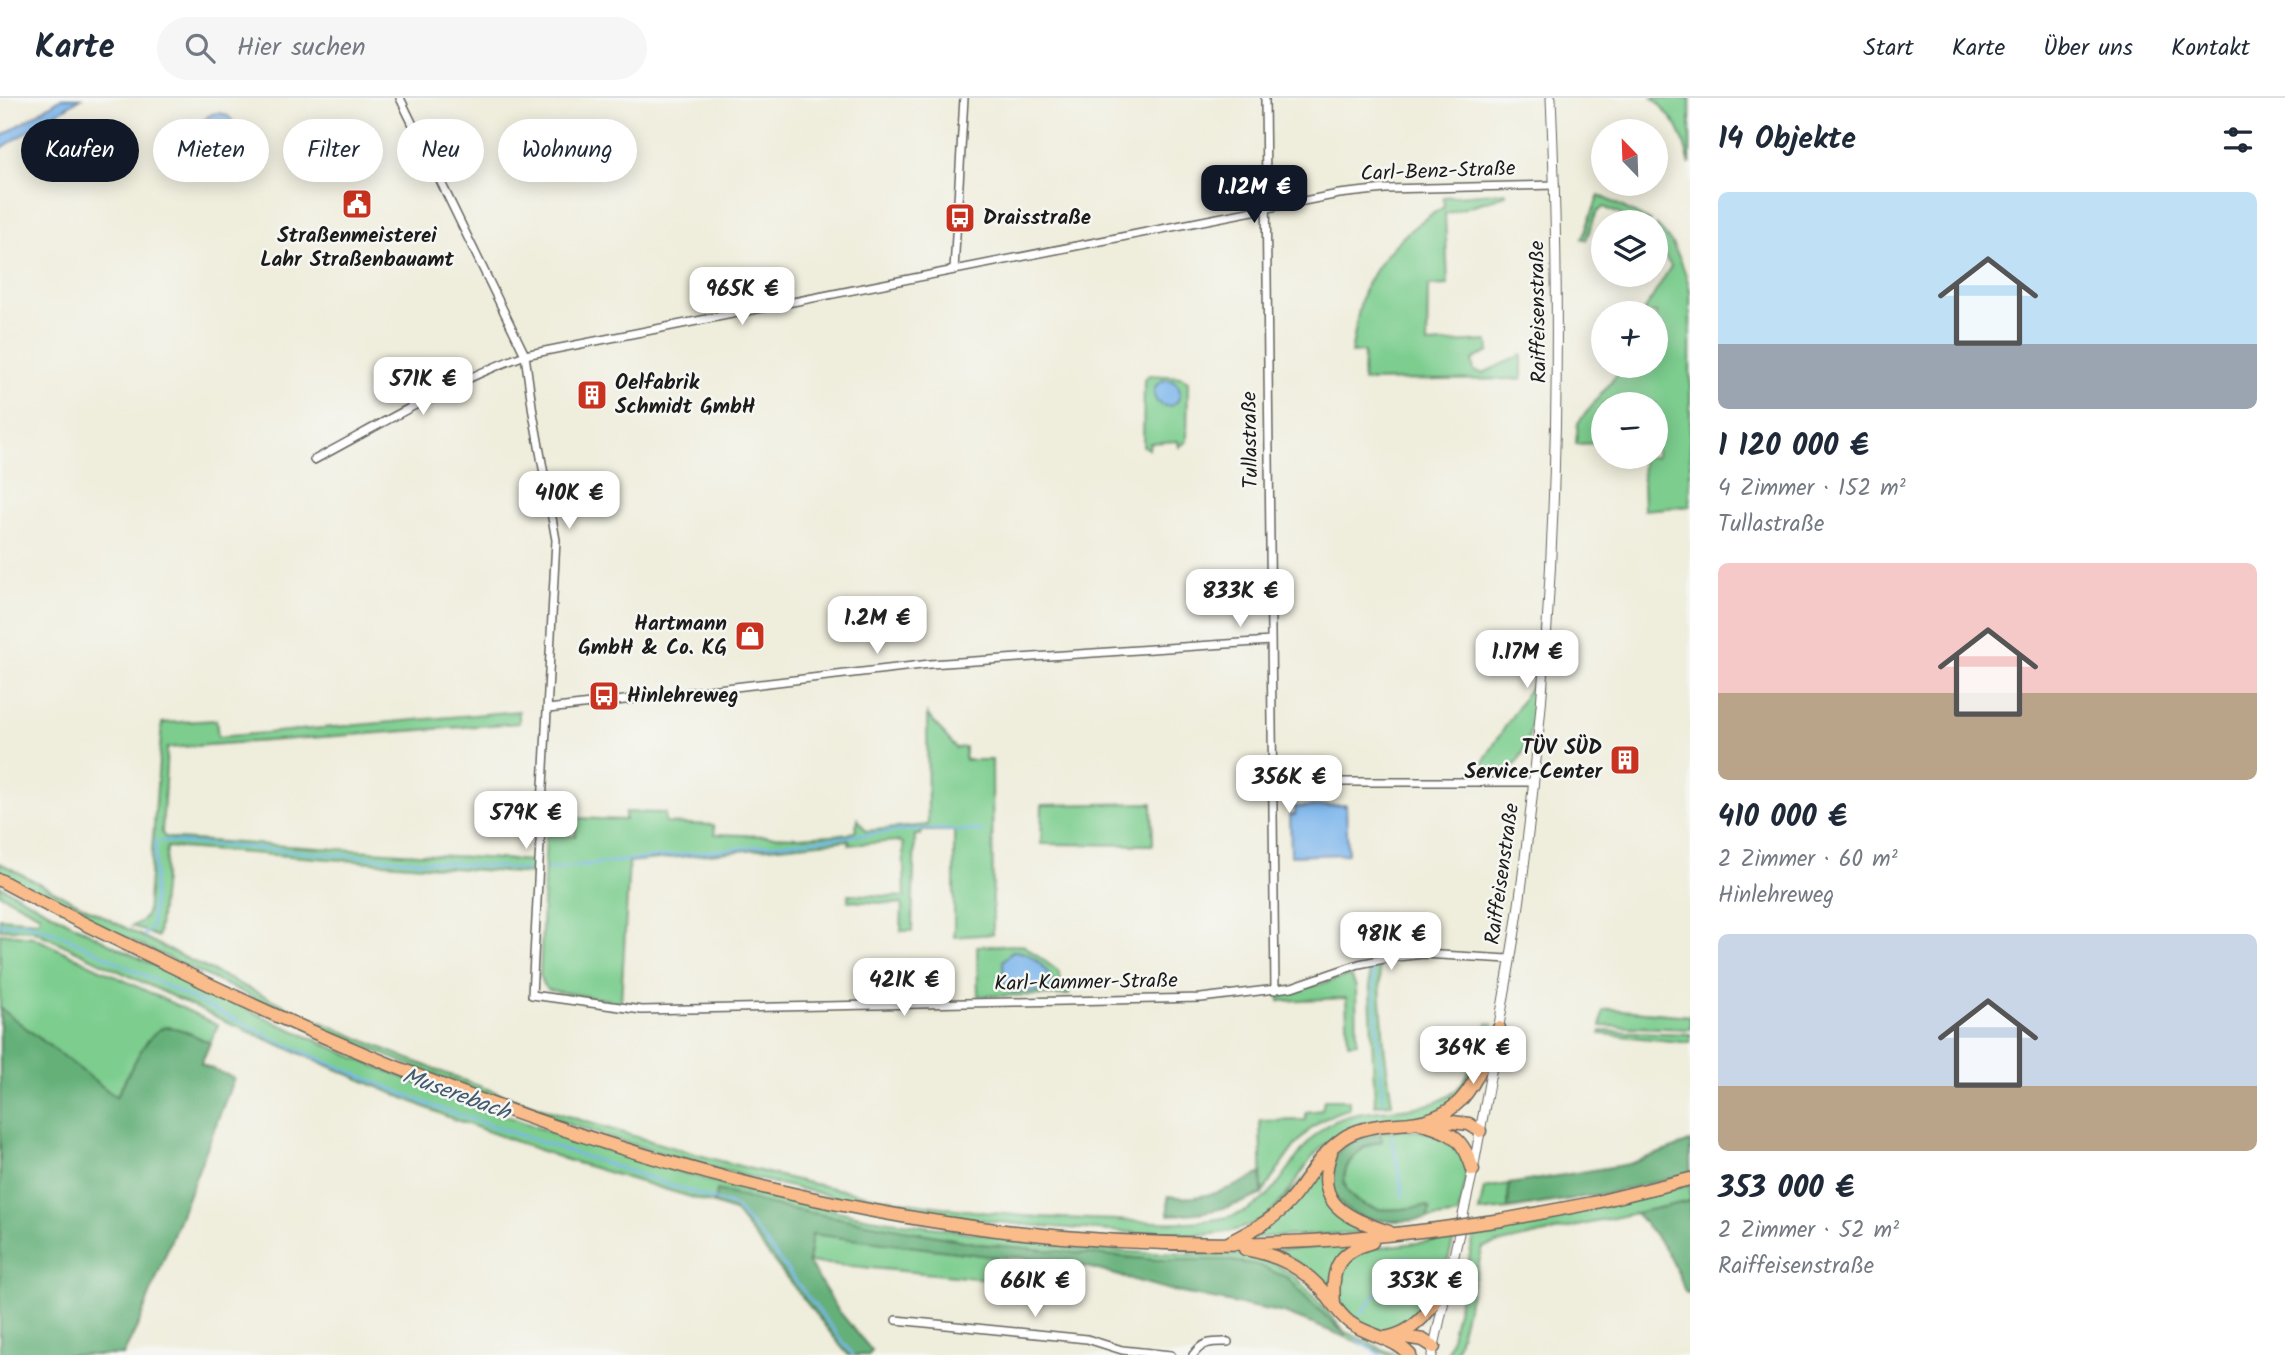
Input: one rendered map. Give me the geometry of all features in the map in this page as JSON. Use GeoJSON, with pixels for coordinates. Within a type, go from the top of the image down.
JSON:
{"type":"FeatureCollection","features":[{"type":"Feature","properties":{"kind":"main road"},"geometry":{"type":"LineString","coordinates":[[0,880],[223,992],[319,1037],[428,1081],[530,1119],[633,1152],[781,1193],[901,1217],[1054,1236],[1172,1244],[1224,1244],[1396,1234],[1502,1220],[1593,1203],[1690,1179]]}},
{"type":"Feature","properties":{"kind":"main road"},"geometry":{"type":"LineString","coordinates":[[1438,1125],[1472,1088],[1499,1028]]}},
{"type":"Feature","properties":{"kind":"main road"},"geometry":{"type":"LineString","coordinates":[[1224,1244],[1271,1220],[1290,1201],[1314,1165],[1344,1138],[1368,1128],[1418,1123],[1438,1125],[1463,1133],[1480,1132]]}},
{"type":"Feature","properties":{"kind":"main road"},"geometry":{"type":"LineString","coordinates":[[1438,1125],[1464,1146],[1473,1170]]}},
{"type":"Feature","properties":{"kind":"main road"},"geometry":{"type":"LineString","coordinates":[[1332,1147],[1325,1170],[1326,1189],[1330,1198],[1354,1220],[1396,1234]]}},
{"type":"Feature","properties":{"kind":"main road"},"geometry":{"type":"LineString","coordinates":[[1334,1304],[1333,1278],[1339,1260],[1354,1247],[1396,1234]]}},
{"type":"Feature","properties":{"kind":"main road"},"geometry":{"type":"LineString","coordinates":[[1224,1244],[1270,1254],[1293,1264],[1318,1285],[1346,1320],[1361,1330],[1404,1346],[1423,1340],[1433,1351]]}},
{"type":"Feature","properties":{"kind":"main road"},"geometry":{"type":"LineString","coordinates":[[1404,1346],[1430,1310],[1453,1266]]}},
{"type":"Feature","properties":{"kind":"street"},"geometry":{"type":"LineString","coordinates":[[400,98],[525,355],[556,540],[548,709],[930,664],[1271,641]]}},
{"type":"Feature","properties":{"kind":"street"},"geometry":{"type":"LineString","coordinates":[[954,270],[964,98]]}},
{"type":"Feature","properties":{"kind":"street","name":"Tullastraße"},"geometry":{"type":"LineString","coordinates":[[1265,98],[1275,989]]}},
{"type":"Feature","properties":{"kind":"street","name":"Raiffeisenstraße"},"geometry":{"type":"LineString","coordinates":[[1433,1351],[1473,1170],[1499,1028],[1521,891],[1533,782],[1548,600],[1557,387],[1555,185],[1551,98]]}},
{"type":"Feature","properties":{"kind":"street","name":"Carl-Benz-Straße"},"geometry":{"type":"LineString","coordinates":[[313,460],[463,381],[525,355],[1339,194],[1385,189],[1555,185]]}},
{"type":"Feature","properties":{"kind":"street","name":"Karl-Kammer-Straße"},"geometry":{"type":"LineString","coordinates":[[548,709],[533,995],[642,1010],[1201,998],[1292,987],[1359,964],[1389,958],[1423,954],[1509,959]]}},
{"type":"Feature","properties":{"kind":"street"},"geometry":{"type":"LineString","coordinates":[[1274,782],[1533,782]]}},
{"type":"Feature","properties":{"kind":"street"},"geometry":{"type":"LineString","coordinates":[[896,1320],[1087,1339],[1122,1350],[1171,1355]]}},
{"type":"Feature","properties":{"kind":"street"},"geometry":{"type":"LineString","coordinates":[[1193,1355],[1201,1345],[1228,1342]]}},
{"type":"Feature","properties":{"kind":"green space"},"geometry":{"type":"Polygon","coordinates":[[[1653,98],[1690,98],[1690,165],[1678,128],[1653,98]]]}},
{"type":"Feature","properties":{"kind":"green space"},"geometry":{"type":"Polygon","coordinates":[[[1506,192],[1506,195],[1445,214],[1448,285],[1428,286],[1427,344],[1488,341],[1489,352],[1472,362],[1474,371],[1483,373],[1522,355],[1522,379],[1363,381],[1364,352],[1351,353],[1363,294],[1386,255],[1419,223],[1444,207],[1443,197],[1506,192]]]}},
{"type":"Feature","properties":{"kind":"green space"},"geometry":{"type":"Polygon","coordinates":[[[1601,196],[1628,210],[1610,210],[1604,207],[1593,210],[1601,196]]]}},
{"type":"Feature","properties":{"kind":"green space"},"geometry":{"type":"Polygon","coordinates":[[[1591,216],[1591,227],[1586,240],[1582,239],[1591,216]]]}},
{"type":"Feature","properties":{"kind":"green space"},"geometry":{"type":"Polygon","coordinates":[[[1668,239],[1679,256],[1690,292],[1690,506],[1644,510],[1642,469],[1668,469],[1668,392],[1603,392],[1614,378],[1668,378],[1668,301],[1650,301],[1658,287],[1668,287],[1668,271],[1671,266],[1668,262],[1668,239]]]}},
{"type":"Feature","properties":{"kind":"green space"},"geometry":{"type":"Polygon","coordinates":[[[1149,375],[1181,377],[1188,381],[1187,441],[1179,447],[1178,441],[1150,443],[1149,449],[1143,446],[1144,380],[1149,375]]]}},
{"type":"Feature","properties":{"kind":"green space"},"geometry":{"type":"Polygon","coordinates":[[[1591,407],[1591,443],[1576,444],[1578,423],[1591,407]]]}},
{"type":"Feature","properties":{"kind":"green space"},"geometry":{"type":"Polygon","coordinates":[[[1539,622],[1542,622],[1538,683],[1530,733],[1522,754],[1512,768],[1493,772],[1487,769],[1483,762],[1534,681],[1539,622]]]}},
{"type":"Feature","properties":{"kind":"green space"},"geometry":{"type":"Polygon","coordinates":[[[519,711],[519,723],[167,748],[162,833],[165,837],[175,839],[533,861],[532,874],[167,847],[158,937],[132,926],[141,922],[147,914],[162,723],[216,720],[218,737],[519,711]]]}},
{"type":"Feature","properties":{"kind":"green space"},"geometry":{"type":"Polygon","coordinates":[[[927,714],[956,748],[965,747],[965,760],[992,760],[993,934],[954,937],[954,831],[922,831],[921,835],[915,835],[912,931],[901,931],[902,904],[848,901],[848,894],[905,897],[903,843],[897,841],[849,845],[849,840],[629,862],[621,1002],[549,990],[543,985],[540,975],[546,835],[575,836],[576,818],[625,820],[625,812],[665,813],[665,823],[714,825],[715,834],[798,837],[849,834],[855,831],[858,819],[866,831],[928,825],[927,714]]]}},
{"type":"Feature","properties":{"kind":"green space"},"geometry":{"type":"Polygon","coordinates":[[[1152,803],[1153,845],[1041,844],[1042,805],[1152,803]]]}},
{"type":"Feature","properties":{"kind":"green space"},"geometry":{"type":"Polygon","coordinates":[[[0,863],[266,997],[403,1056],[542,1108],[754,1170],[865,1194],[977,1211],[1034,1217],[1166,1222],[1204,1221],[1238,1214],[1267,1196],[1306,1145],[1331,1123],[1360,1114],[1425,1105],[1441,1100],[1453,1092],[1463,1082],[1471,1067],[1487,1023],[1493,1024],[1479,1065],[1453,1101],[1429,1115],[1363,1126],[1340,1134],[1313,1157],[1284,1198],[1272,1210],[1258,1221],[1239,1229],[1203,1235],[1161,1235],[971,1219],[861,1202],[752,1178],[539,1114],[332,1033],[173,960],[0,873],[0,863]]]}},
{"type":"Feature","properties":{"kind":"green space"},"geometry":{"type":"Polygon","coordinates":[[[0,886],[118,948],[279,1024],[374,1066],[563,1137],[745,1191],[869,1218],[1083,1249],[1247,1255],[1275,1264],[1296,1277],[1345,1332],[1396,1355],[1389,1355],[1345,1337],[1346,1334],[1288,1278],[1225,1260],[1156,1260],[980,1244],[774,1206],[718,1191],[714,1204],[567,1160],[448,1117],[229,1023],[32,930],[0,929],[0,918],[38,921],[40,915],[0,894],[0,886]]]}},
{"type":"Feature","properties":{"kind":"green space"},"geometry":{"type":"Polygon","coordinates":[[[0,933],[33,937],[218,1025],[210,1043],[175,1028],[163,1028],[156,1032],[130,1069],[116,1097],[0,1008],[0,933]]]}},
{"type":"Feature","properties":{"kind":"green space"},"geometry":{"type":"Polygon","coordinates":[[[1023,945],[1058,971],[1062,982],[1069,986],[1069,995],[978,996],[977,946],[1023,945]]]}},
{"type":"Feature","properties":{"kind":"green space"},"geometry":{"type":"Polygon","coordinates":[[[1379,968],[1384,1046],[1392,1104],[1375,1105],[1369,969],[1379,968]]]}},
{"type":"Feature","properties":{"kind":"green space"},"geometry":{"type":"Polygon","coordinates":[[[1351,975],[1356,987],[1357,1042],[1348,1043],[1346,998],[1280,1001],[1279,996],[1351,975]]]}},
{"type":"Feature","properties":{"kind":"green space"},"geometry":{"type":"Polygon","coordinates":[[[0,1008],[116,1097],[149,1039],[156,1032],[168,1027],[210,1043],[201,1064],[234,1078],[139,1323],[123,1355],[0,1355],[0,1008]]]}},
{"type":"Feature","properties":{"kind":"green space"},"geometry":{"type":"Polygon","coordinates":[[[1610,1009],[1690,1016],[1690,1029],[1601,1026],[1603,1011],[1610,1009]]]}},
{"type":"Feature","properties":{"kind":"green space"},"geometry":{"type":"Polygon","coordinates":[[[1601,1031],[1690,1034],[1690,1043],[1600,1034],[1601,1031]]]}},
{"type":"Feature","properties":{"kind":"green space"},"geometry":{"type":"Polygon","coordinates":[[[1324,1100],[1349,1100],[1349,1109],[1320,1121],[1309,1131],[1288,1155],[1262,1194],[1260,1121],[1306,1120],[1306,1112],[1322,1110],[1324,1100]]]}},
{"type":"Feature","properties":{"kind":"green space"},"geometry":{"type":"Polygon","coordinates":[[[1397,1130],[1421,1131],[1443,1136],[1460,1148],[1465,1158],[1466,1172],[1458,1215],[1427,1219],[1430,1210],[1427,1206],[1373,1208],[1354,1199],[1347,1190],[1344,1180],[1351,1160],[1370,1145],[1382,1141],[1380,1133],[1397,1130]]]}},
{"type":"Feature","properties":{"kind":"green space"},"geometry":{"type":"Polygon","coordinates":[[[1380,1133],[1382,1141],[1359,1151],[1351,1160],[1344,1180],[1347,1190],[1354,1199],[1373,1208],[1427,1206],[1430,1210],[1427,1219],[1391,1221],[1363,1217],[1348,1210],[1330,1191],[1332,1165],[1340,1150],[1355,1140],[1380,1133]]]}},
{"type":"Feature","properties":{"kind":"green space"},"geometry":{"type":"Polygon","coordinates":[[[1690,1142],[1690,1174],[1609,1193],[1508,1209],[1509,1184],[1629,1164],[1690,1142]]]}},
{"type":"Feature","properties":{"kind":"green space"},"geometry":{"type":"Polygon","coordinates":[[[1319,1163],[1370,1232],[1247,1238],[1319,1163]]]}},
{"type":"Feature","properties":{"kind":"green space"},"geometry":{"type":"Polygon","coordinates":[[[1261,1173],[1262,1194],[1216,1210],[1168,1215],[1168,1196],[1204,1195],[1239,1184],[1261,1173]]]}},
{"type":"Feature","properties":{"kind":"green space"},"geometry":{"type":"Polygon","coordinates":[[[1509,1184],[1508,1209],[1479,1212],[1484,1188],[1509,1184]]]}},
{"type":"Feature","properties":{"kind":"green space"},"geometry":{"type":"Polygon","coordinates":[[[1690,1185],[1690,1201],[1483,1247],[1455,1355],[1447,1355],[1474,1236],[1690,1185]]]}},
{"type":"Feature","properties":{"kind":"green space"},"geometry":{"type":"Polygon","coordinates":[[[717,1190],[774,1206],[980,1244],[1156,1260],[1225,1260],[1258,1265],[1288,1278],[1346,1335],[1345,1337],[1284,1313],[1177,1292],[1087,1267],[812,1234],[808,1262],[838,1310],[872,1351],[869,1355],[848,1355],[734,1211],[714,1204],[717,1190]]]}},
{"type":"Feature","properties":{"kind":"green space"},"geometry":{"type":"Polygon","coordinates":[[[1690,1201],[1690,1294],[1685,1292],[1665,1250],[1635,1213],[1690,1201]]]}},
{"type":"Feature","properties":{"kind":"green space"},"geometry":{"type":"Polygon","coordinates":[[[812,1234],[997,1257],[996,1280],[808,1262],[812,1234]]]}},
{"type":"Feature","properties":{"kind":"green space"},"geometry":{"type":"Polygon","coordinates":[[[1454,1239],[1435,1295],[1424,1311],[1413,1320],[1401,1327],[1375,1330],[1352,1319],[1344,1308],[1337,1291],[1340,1267],[1362,1249],[1454,1239]]]}},
{"type":"Feature","properties":{"kind":"green space"},"geometry":{"type":"Polygon","coordinates":[[[1349,1247],[1330,1292],[1304,1268],[1274,1250],[1349,1247]]]}},
{"type":"Feature","properties":{"kind":"water"},"geometry":{"type":"Polygon","coordinates":[[[62,98],[81,98],[48,119],[29,119],[62,98]]]}},
{"type":"Feature","properties":{"kind":"water"},"geometry":{"type":"Polygon","coordinates":[[[218,113],[231,119],[205,119],[218,113]]]}},
{"type":"Feature","properties":{"kind":"water"},"geometry":{"type":"Polygon","coordinates":[[[21,124],[21,136],[0,149],[0,137],[21,124]]]}},
{"type":"Feature","properties":{"kind":"water"},"geometry":{"type":"Polygon","coordinates":[[[1167,380],[1176,384],[1180,393],[1176,402],[1167,406],[1158,402],[1154,393],[1158,384],[1167,380]]]}},
{"type":"Feature","properties":{"kind":"water"},"geometry":{"type":"Polygon","coordinates":[[[1346,805],[1348,854],[1291,856],[1290,815],[1295,815],[1295,807],[1346,805]]]}},
{"type":"Feature","properties":{"kind":"water"},"geometry":{"type":"Polygon","coordinates":[[[1013,951],[1025,953],[1040,964],[1052,979],[1050,991],[1014,992],[1004,987],[1003,961],[1013,951]]]}},
{"type":"Feature","properties":{"kind":"waterway"},"geometry":{"type":"LineString","coordinates":[[548,869],[917,829],[983,831]]}},
{"type":"Feature","properties":{"kind":"waterway"},"geometry":{"type":"LineString","coordinates":[[144,936],[152,926],[156,840]]}},
{"type":"Feature","properties":{"kind":"waterway"},"geometry":{"type":"LineString","coordinates":[[161,841],[526,869]]}},
{"type":"Feature","properties":{"kind":"waterway","name":"Muserebach"},"geometry":{"type":"LineString","coordinates":[[0,924],[29,924],[62,935],[291,1047],[435,1107],[734,1206],[760,1235],[853,1355]]}},
{"type":"Feature","properties":{"kind":"waterway"},"geometry":{"type":"LineString","coordinates":[[1373,970],[1383,1101]]}},
{"type":"Feature","properties":{"kind":"waterway"},"geometry":{"type":"LineString","coordinates":[[1392,1137],[1403,1196]]}},
{"type":"Feature","properties":{"kind":"waterway"},"geometry":{"type":"LineString","coordinates":[[1361,1314],[1406,1256]]}},
{"type":"Feature","properties":{"kind":"waterway"},"geometry":{"type":"LineString","coordinates":[[1357,1340],[1381,1355]]}},
{"type":"Feature","properties":{"kind":"place","name":"Straßenmeisterei Lahr Straßenbauamt"},"geometry":{"type":"Point","coordinates":[357,204]}},
{"type":"Feature","properties":{"kind":"place","name":"Draisstraße"},"geometry":{"type":"Point","coordinates":[960,218]}},
{"type":"Feature","properties":{"kind":"place","name":"Oelfabrik Schmidt GmbH"},"geometry":{"type":"Point","coordinates":[592,395]}},
{"type":"Feature","properties":{"kind":"place","name":"Hartmann GmbH & Co. KG"},"geometry":{"type":"Point","coordinates":[750,636]}},
{"type":"Feature","properties":{"kind":"place","name":"Hinlehreweg"},"geometry":{"type":"Point","coordinates":[604,696]}},
{"type":"Feature","properties":{"kind":"place","name":"TÜV SÜD Service-Center"},"geometry":{"type":"Point","coordinates":[1625,760]}}]}
